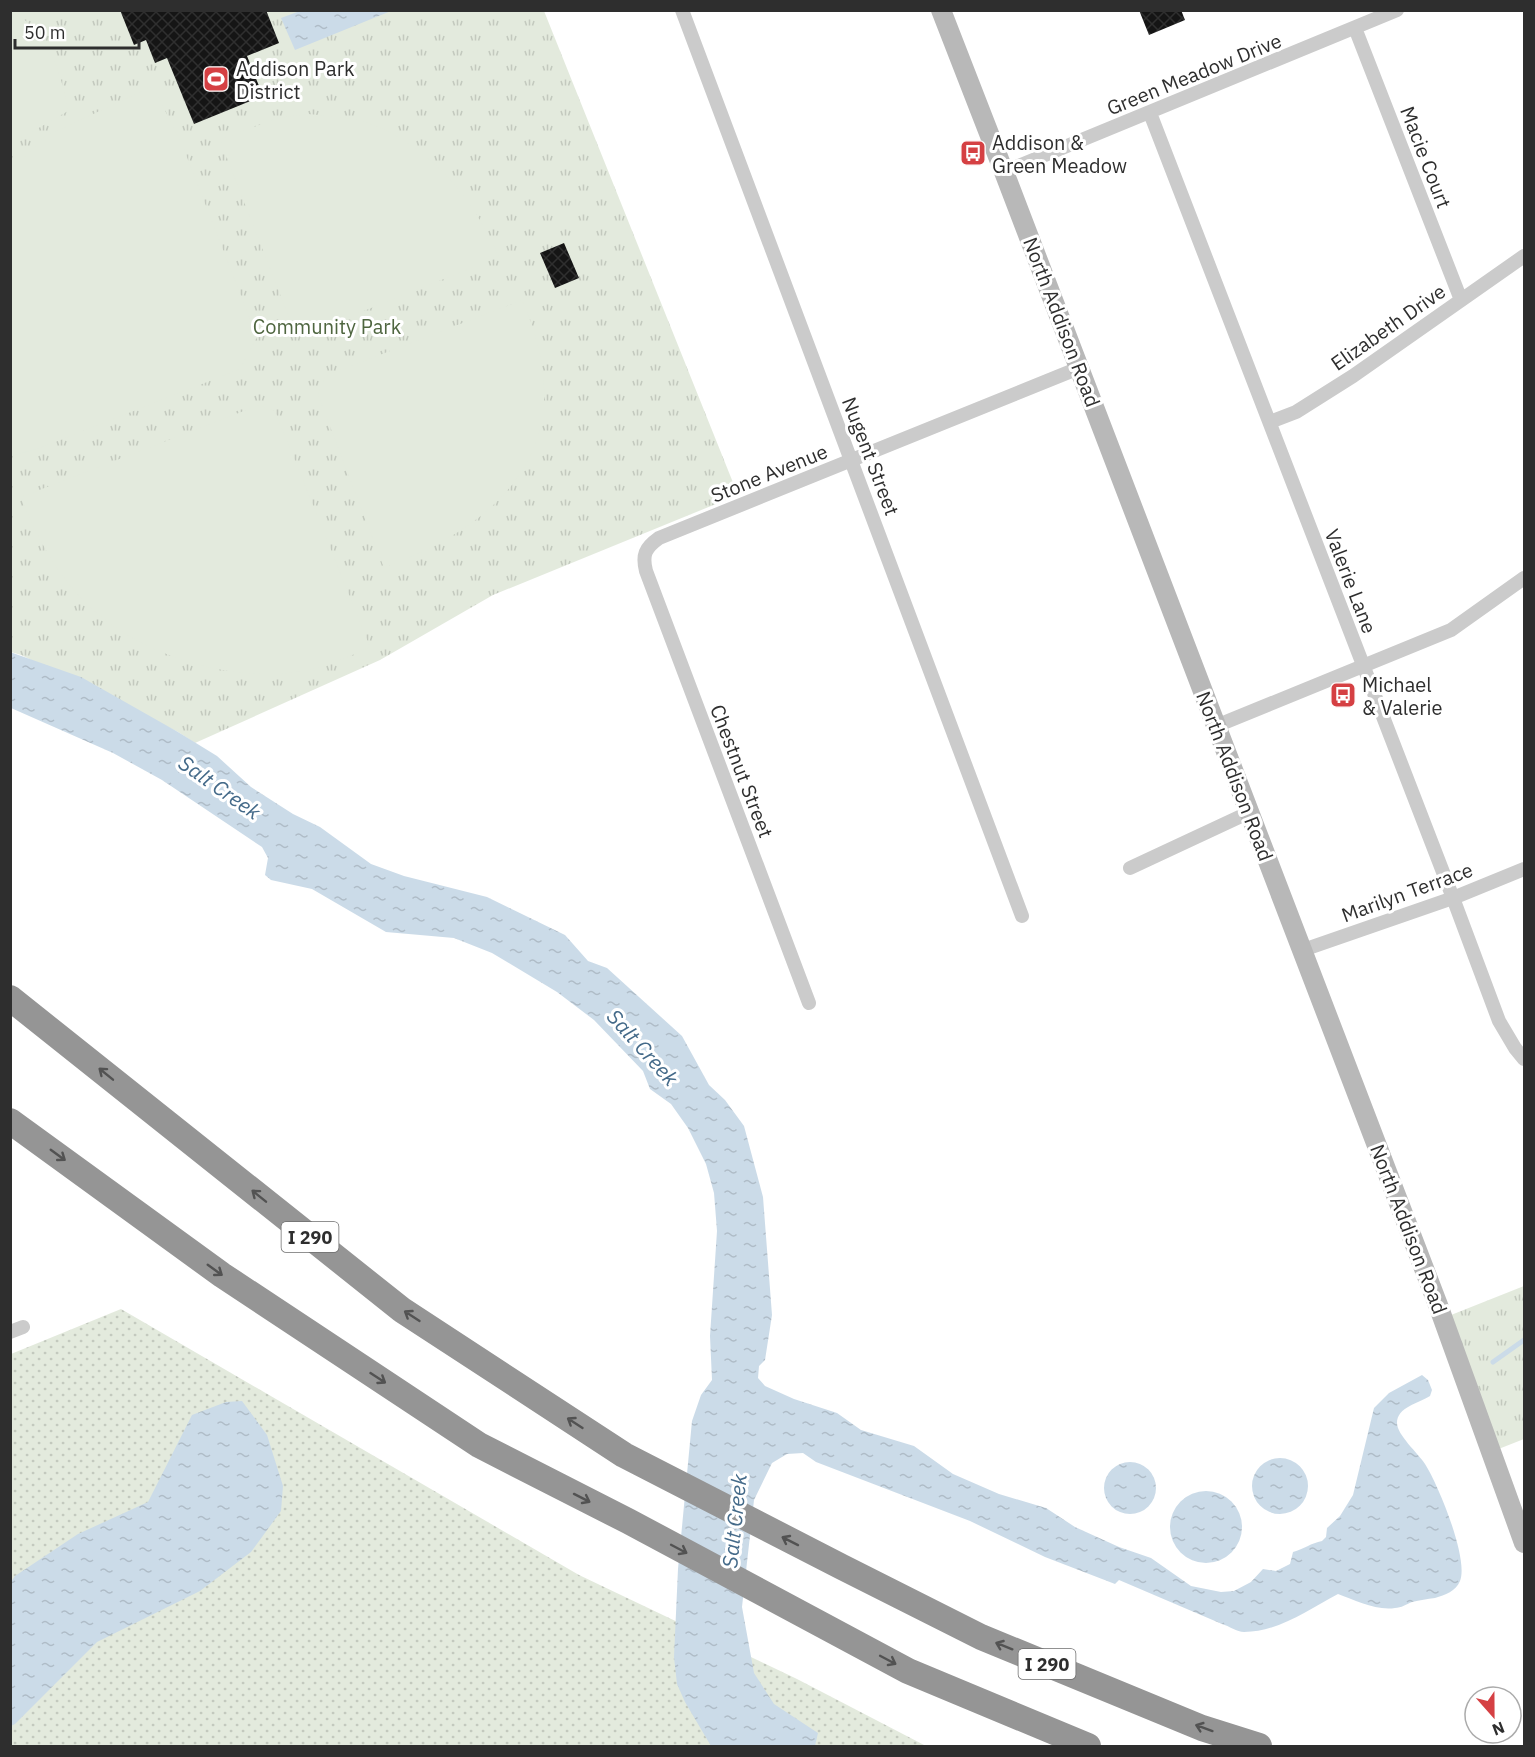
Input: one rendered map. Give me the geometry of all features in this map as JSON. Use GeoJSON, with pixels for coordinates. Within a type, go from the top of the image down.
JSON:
{"type":"FeatureCollection","features":[{"type":"Feature","properties":{"kind":"highway","name":"I 290"},"geometry":{"type":"LineString","coordinates":[[10,999],[402,1310],[624,1455],[981,1637],[1202,1728],[1259,1746]]}},
{"type":"Feature","properties":{"kind":"highway"},"geometry":{"type":"LineString","coordinates":[[10,1121],[222,1275],[479,1445],[628,1521],[908,1671],[1088,1746]]}},
{"type":"Feature","properties":{"kind":"street","name":"Nugent Street"},"geometry":{"type":"LineString","coordinates":[[682,10],[1022,916]]}},
{"type":"Feature","properties":{"kind":"street","name":"North Addison Road"},"geometry":{"type":"LineString","coordinates":[[941,10],[1303,950],[1467,1382],[1524,1543]]}},
{"type":"Feature","properties":{"kind":"street","name":"Green Meadow Drive"},"geometry":{"type":"LineString","coordinates":[[1005,172],[1397,10]]}},
{"type":"Feature","properties":{"kind":"street","name":"Macie Court"},"geometry":{"type":"LineString","coordinates":[[1355,28],[1461,300]]}},
{"type":"Feature","properties":{"kind":"street","name":"Valerie Lane"},"geometry":{"type":"LineString","coordinates":[[1150,113],[1499,1021],[1524,1059]]}},
{"type":"Feature","properties":{"kind":"street","name":"Elizabeth Drive"},"geometry":{"type":"LineString","coordinates":[[1270,422],[1296,411],[1353,376],[1524,256]]}},
{"type":"Feature","properties":{"kind":"street","name":"Stone Avenue"},"geometry":{"type":"LineString","coordinates":[[644,552],[659,538],[1079,368]]}},
{"type":"Feature","properties":{"kind":"street","name":"Chestnut Street"},"geometry":{"type":"LineString","coordinates":[[644,552],[646,572],[809,1003]]}},
{"type":"Feature","properties":{"kind":"street"},"geometry":{"type":"LineString","coordinates":[[1216,726],[1451,630],[1524,578]]}},
{"type":"Feature","properties":{"kind":"street"},"geometry":{"type":"LineString","coordinates":[[1130,868],[1250,812]]}},
{"type":"Feature","properties":{"kind":"street","name":"Marilyn Terrace"},"geometry":{"type":"LineString","coordinates":[[1303,950],[1453,898],[1524,869]]}},
{"type":"Feature","properties":{"kind":"green space","name":"Community Park"},"geometry":{"type":"Polygon","coordinates":[[[10,11],[544,11],[738,495],[493,595],[380,660],[195,743],[178,732],[11,652],[10,11]]]}},
{"type":"Feature","properties":{"kind":"green space"},"geometry":{"type":"Polygon","coordinates":[[[10,11],[14,11],[45,43],[62,81],[68,111],[11,144],[10,11]]]}},
{"type":"Feature","properties":{"kind":"green space"},"geometry":{"type":"Polygon","coordinates":[[[153,86],[183,147],[257,337],[240,369],[40,448],[11,456],[11,171],[44,137],[153,86]]]}},
{"type":"Feature","properties":{"kind":"green space"},"geometry":{"type":"Polygon","coordinates":[[[308,114],[342,117],[368,123],[397,136],[416,149],[434,163],[465,197],[478,216],[499,257],[311,332],[292,325],[220,140],[277,118],[308,114]]]}},
{"type":"Feature","properties":{"kind":"green space"},"geometry":{"type":"Polygon","coordinates":[[[522,300],[539,349],[544,393],[539,433],[524,468],[500,498],[468,525],[429,548],[384,568],[318,395],[325,376],[522,300]]]}},
{"type":"Feature","properties":{"kind":"green space"},"geometry":{"type":"Polygon","coordinates":[[[259,405],[275,411],[370,647],[334,662],[296,672],[243,673],[215,669],[161,652],[112,625],[80,597],[59,571],[34,528],[21,497],[259,405]]]}},
{"type":"Feature","properties":{"kind":"green space"},"geometry":{"type":"Polygon","coordinates":[[[1524,1286],[1524,1439],[1496,1450],[1446,1317],[1524,1286]]]}},
{"type":"Feature","properties":{"kind":"green space"},"geometry":{"type":"Polygon","coordinates":[[[121,1309],[579,1575],[797,1679],[926,1746],[11,1746],[11,1354],[121,1309]]]}},
{"type":"Feature","properties":{"kind":"water"},"geometry":{"type":"Polygon","coordinates":[[[300,11],[391,11],[295,50],[281,18],[300,11]]]}},
{"type":"Feature","properties":{"kind":"water","name":"Salt Creek"},"geometry":{"type":"Polygon","coordinates":[[[10,652],[81,677],[178,732],[217,756],[251,787],[293,814],[320,827],[371,864],[404,876],[487,897],[565,935],[588,961],[607,968],[682,1036],[709,1085],[725,1100],[744,1126],[763,1197],[772,1315],[765,1360],[759,1366],[758,1378],[765,1386],[794,1399],[837,1413],[861,1430],[914,1446],[953,1474],[999,1494],[1046,1508],[1075,1527],[1119,1547],[1151,1558],[1191,1586],[1221,1592],[1234,1591],[1251,1582],[1263,1569],[1276,1571],[1290,1564],[1293,1552],[1322,1541],[1326,1537],[1327,1528],[1340,1516],[1353,1495],[1374,1408],[1389,1393],[1422,1375],[1428,1380],[1432,1390],[1430,1396],[1405,1409],[1397,1423],[1404,1438],[1425,1464],[1444,1504],[1460,1556],[1462,1570],[1460,1581],[1453,1590],[1443,1595],[1388,1609],[1358,1602],[1338,1594],[1281,1624],[1257,1631],[1241,1632],[1119,1580],[1115,1584],[1045,1557],[970,1521],[816,1462],[803,1453],[787,1454],[772,1463],[754,1500],[742,1607],[754,1673],[774,1704],[818,1733],[815,1746],[711,1746],[677,1684],[674,1657],[678,1569],[692,1421],[701,1395],[712,1380],[710,1336],[717,1231],[714,1193],[706,1164],[688,1128],[671,1104],[650,1089],[643,1071],[594,1020],[557,992],[492,953],[454,938],[386,932],[312,889],[271,880],[265,875],[268,858],[262,847],[162,780],[113,753],[11,708],[10,652]]]}},
{"type":"Feature","properties":{"kind":"water"},"geometry":{"type":"Polygon","coordinates":[[[242,1401],[267,1435],[283,1486],[281,1511],[251,1552],[200,1591],[97,1642],[11,1726],[11,1582],[15,1576],[78,1534],[148,1502],[192,1415],[226,1402],[242,1401]]]}},
{"type":"Feature","properties":{"kind":"water"},"geometry":{"type":"Polygon","coordinates":[[[1280,1458],[1291,1460],[1300,1466],[1306,1475],[1308,1486],[1306,1497],[1300,1506],[1291,1512],[1280,1514],[1269,1512],[1260,1506],[1254,1497],[1252,1486],[1254,1475],[1260,1466],[1269,1460],[1280,1458]]]}},
{"type":"Feature","properties":{"kind":"water"},"geometry":{"type":"Polygon","coordinates":[[[1125,1462],[1135,1462],[1149,1469],[1156,1488],[1149,1507],[1135,1514],[1125,1514],[1115,1510],[1108,1503],[1104,1493],[1104,1483],[1108,1473],[1115,1466],[1125,1462]]]}},
{"type":"Feature","properties":{"kind":"water"},"geometry":{"type":"Polygon","coordinates":[[[1206,1491],[1226,1497],[1236,1507],[1242,1527],[1236,1547],[1226,1557],[1206,1563],[1186,1557],[1176,1547],[1170,1527],[1176,1507],[1186,1497],[1206,1491]]]}},
{"type":"Feature","properties":{"kind":"building","name":"Addison Park District"},"geometry":{"type":"Polygon","coordinates":[[[120,10],[266,10],[279,43],[247,56],[263,96],[194,124],[167,58],[155,63],[146,40],[134,45],[120,10]]]}},
{"type":"Feature","properties":{"kind":"building"},"geometry":{"type":"Polygon","coordinates":[[[1139,10],[1181,10],[1185,20],[1149,35],[1139,10]]]}},
{"type":"Feature","properties":{"kind":"building"},"geometry":{"type":"Polygon","coordinates":[[[564,243],[579,278],[555,288],[540,253],[564,243]]]}},
{"type":"Feature","properties":{"kind":"waterway"},"geometry":{"type":"LineString","coordinates":[[1493,1362],[1524,1340]]}},
{"type":"Feature","properties":{"kind":"place","name":"Addison Park District"},"geometry":{"type":"Point","coordinates":[216,79]}},
{"type":"Feature","properties":{"kind":"place","name":"Addison & Green Meadow"},"geometry":{"type":"Point","coordinates":[973,153]}},
{"type":"Feature","properties":{"kind":"place","name":"Michael & Valerie"},"geometry":{"type":"Point","coordinates":[1343,695]}}]}
